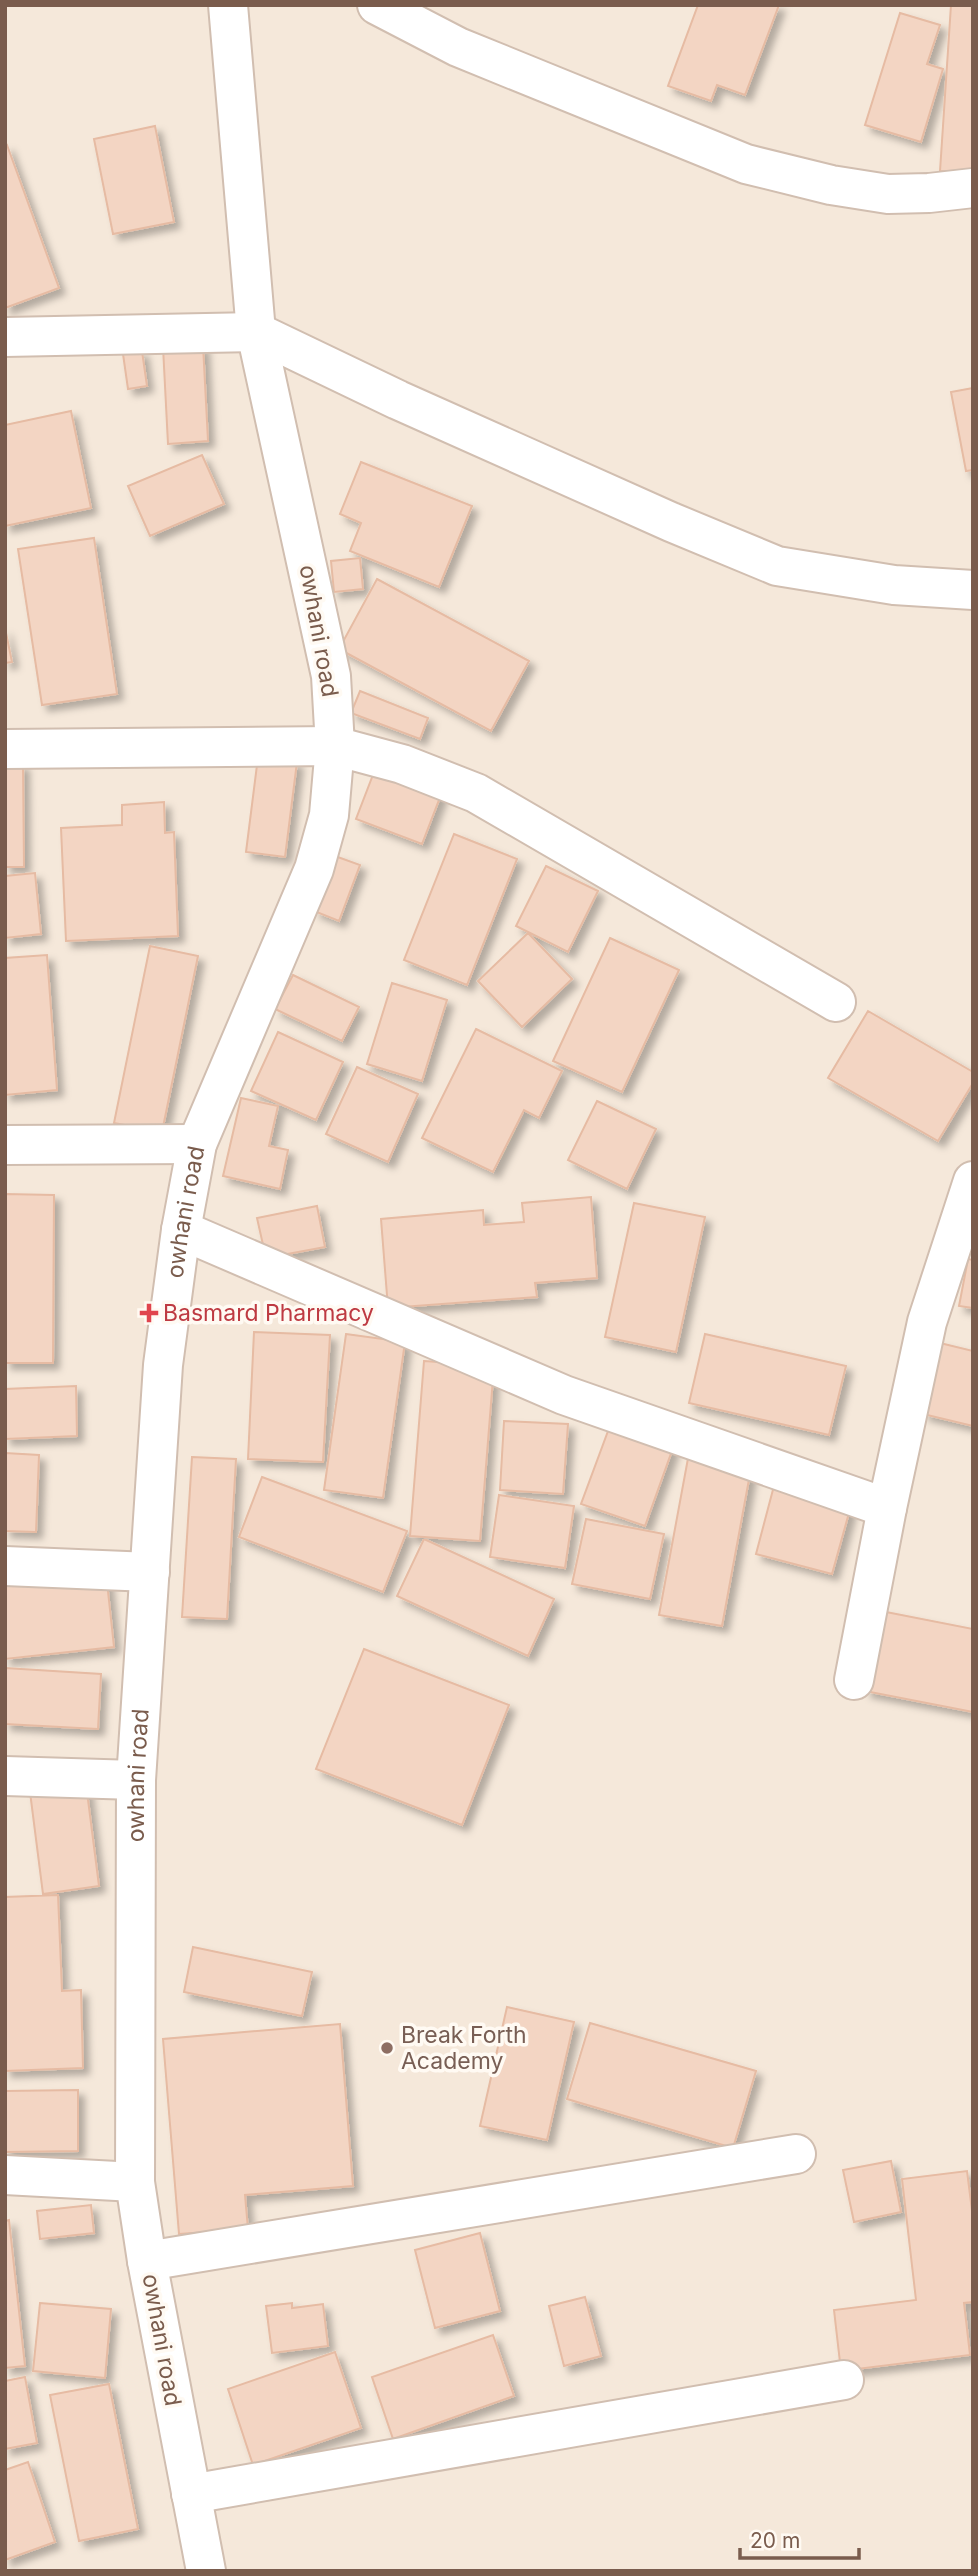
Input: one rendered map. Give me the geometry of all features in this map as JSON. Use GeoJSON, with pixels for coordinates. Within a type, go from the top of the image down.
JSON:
{"type":"FeatureCollection","features":[{"type":"Feature","properties":{"kind":"street","name":"owhani road"},"geometry":{"type":"LineString","coordinates":[[206,2571],[147,2261],[135,2182],[136,1780],[163,1364],[181,1230],[197,1144],[314,869],[329,814],[335,746],[331,676],[256,332],[228,5]]}},
{"type":"Feature","properties":{"kind":"street"},"geometry":{"type":"LineString","coordinates":[[377,5],[458,47],[746,164],[831,185],[888,194],[973,188]]}},
{"type":"Feature","properties":{"kind":"street"},"geometry":{"type":"LineString","coordinates":[[5,337],[256,332],[398,400],[777,566],[894,585],[973,590]]}},
{"type":"Feature","properties":{"kind":"street"},"geometry":{"type":"LineString","coordinates":[[5,749],[335,746],[402,764],[476,793],[836,1002]]}},
{"type":"Feature","properties":{"kind":"street"},"geometry":{"type":"LineString","coordinates":[[5,1145],[197,1144]]}},
{"type":"Feature","properties":{"kind":"street"},"geometry":{"type":"LineString","coordinates":[[854,1680],[927,1322],[973,1181]]}},
{"type":"Feature","properties":{"kind":"street"},"geometry":{"type":"LineString","coordinates":[[181,1230],[564,1395],[887,1508]]}},
{"type":"Feature","properties":{"kind":"street"},"geometry":{"type":"LineString","coordinates":[[5,1566],[150,1572]]}},
{"type":"Feature","properties":{"kind":"street"},"geometry":{"type":"LineString","coordinates":[[5,1776],[136,1780]]}},
{"type":"Feature","properties":{"kind":"street"},"geometry":{"type":"LineString","coordinates":[[147,2261],[796,2154]]}},
{"type":"Feature","properties":{"kind":"street"},"geometry":{"type":"LineString","coordinates":[[5,2175],[135,2182]]}},
{"type":"Feature","properties":{"kind":"street"},"geometry":{"type":"LineString","coordinates":[[191,2494],[844,2380]]}},
{"type":"Feature","properties":{"kind":"shaded area"},"geometry":{"type":"Polygon","coordinates":[[[5,5],[973,5],[973,2571],[5,2571],[5,5]]]}},
{"type":"Feature","properties":{"kind":"building"},"geometry":{"type":"Polygon","coordinates":[[[698,5],[779,5],[745,95],[717,85],[711,101],[668,86],[698,5]]]}},
{"type":"Feature","properties":{"kind":"building"},"geometry":{"type":"Polygon","coordinates":[[[951,5],[973,5],[973,174],[940,171],[951,5]]]}},
{"type":"Feature","properties":{"kind":"building"},"geometry":{"type":"Polygon","coordinates":[[[900,13],[940,25],[927,64],[943,69],[921,142],[865,125],[900,13]]]}},
{"type":"Feature","properties":{"kind":"building"},"geometry":{"type":"Polygon","coordinates":[[[155,126],[174,222],[113,234],[94,139],[155,126]]]}},
{"type":"Feature","properties":{"kind":"building"},"geometry":{"type":"Polygon","coordinates":[[[7,145],[59,288],[5,308],[5,146],[7,145]]]}},
{"type":"Feature","properties":{"kind":"building"},"geometry":{"type":"Polygon","coordinates":[[[203,345],[208,441],[168,444],[163,347],[203,345]]]}},
{"type":"Feature","properties":{"kind":"building"},"geometry":{"type":"Polygon","coordinates":[[[142,351],[147,386],[128,389],[123,354],[142,351]]]}},
{"type":"Feature","properties":{"kind":"building"},"geometry":{"type":"Polygon","coordinates":[[[973,388],[973,470],[966,471],[951,392],[973,388]]]}},
{"type":"Feature","properties":{"kind":"building"},"geometry":{"type":"Polygon","coordinates":[[[71,411],[91,508],[5,526],[5,425],[71,411]]]}},
{"type":"Feature","properties":{"kind":"building"},"geometry":{"type":"Polygon","coordinates":[[[202,455],[224,504],[150,536],[128,486],[202,455]]]}},
{"type":"Feature","properties":{"kind":"building"},"geometry":{"type":"Polygon","coordinates":[[[361,462],[472,506],[439,587],[350,551],[361,523],[340,514],[361,462]]]}},
{"type":"Feature","properties":{"kind":"building"},"geometry":{"type":"Polygon","coordinates":[[[94,538],[117,694],[42,705],[18,549],[94,538]]]}},
{"type":"Feature","properties":{"kind":"building"},"geometry":{"type":"Polygon","coordinates":[[[360,558],[363,589],[334,592],[331,561],[360,558]]]}},
{"type":"Feature","properties":{"kind":"building"},"geometry":{"type":"Polygon","coordinates":[[[377,579],[529,661],[491,731],[339,649],[377,579]]]}},
{"type":"Feature","properties":{"kind":"building"},"geometry":{"type":"Polygon","coordinates":[[[5,628],[12,662],[5,663],[5,628]]]}},
{"type":"Feature","properties":{"kind":"building"},"geometry":{"type":"Polygon","coordinates":[[[360,691],[428,718],[420,739],[351,713],[360,691]]]}},
{"type":"Feature","properties":{"kind":"building"},"geometry":{"type":"Polygon","coordinates":[[[258,757],[297,762],[285,857],[246,852],[258,757]]]}},
{"type":"Feature","properties":{"kind":"building"},"geometry":{"type":"Polygon","coordinates":[[[23,764],[24,867],[5,867],[5,765],[23,764]]]}},
{"type":"Feature","properties":{"kind":"building"},"geometry":{"type":"Polygon","coordinates":[[[376,767],[442,792],[422,844],[356,819],[376,767]]]}},
{"type":"Feature","properties":{"kind":"building"},"geometry":{"type":"Polygon","coordinates":[[[164,802],[165,833],[174,832],[178,936],[66,941],[61,828],[122,825],[122,805],[164,802]]]}},
{"type":"Feature","properties":{"kind":"building"},"geometry":{"type":"Polygon","coordinates":[[[454,834],[517,859],[467,985],[404,960],[454,834]]]}},
{"type":"Feature","properties":{"kind":"building"},"geometry":{"type":"Polygon","coordinates":[[[335,856],[360,865],[339,921],[314,911],[335,856]]]}},
{"type":"Feature","properties":{"kind":"building"},"geometry":{"type":"Polygon","coordinates":[[[546,866],[598,891],[568,952],[516,926],[546,866]]]}},
{"type":"Feature","properties":{"kind":"building"},"geometry":{"type":"Polygon","coordinates":[[[35,873],[41,934],[5,938],[5,876],[35,873]]]}},
{"type":"Feature","properties":{"kind":"building"},"geometry":{"type":"Polygon","coordinates":[[[528,933],[572,979],[522,1027],[478,981],[528,933]]]}},
{"type":"Feature","properties":{"kind":"building"},"geometry":{"type":"Polygon","coordinates":[[[610,938],[679,970],[622,1092],[553,1061],[610,938]]]}},
{"type":"Feature","properties":{"kind":"building"},"geometry":{"type":"Polygon","coordinates":[[[150,946],[198,956],[162,1132],[114,1123],[150,946]]]}},
{"type":"Feature","properties":{"kind":"building"},"geometry":{"type":"Polygon","coordinates":[[[47,955],[57,1090],[5,1095],[5,958],[47,955]]]}},
{"type":"Feature","properties":{"kind":"building"},"geometry":{"type":"Polygon","coordinates":[[[293,975],[359,1007],[342,1041],[275,1009],[293,975]]]}},
{"type":"Feature","properties":{"kind":"building"},"geometry":{"type":"Polygon","coordinates":[[[392,983],[447,1000],[422,1081],[367,1064],[392,983]]]}},
{"type":"Feature","properties":{"kind":"building"},"geometry":{"type":"Polygon","coordinates":[[[868,1011],[973,1072],[973,1083],[938,1141],[828,1078],[868,1011]]]}},
{"type":"Feature","properties":{"kind":"building"},"geometry":{"type":"Polygon","coordinates":[[[476,1029],[562,1071],[539,1118],[524,1110],[493,1172],[422,1138],[476,1029]]]}},
{"type":"Feature","properties":{"kind":"building"},"geometry":{"type":"Polygon","coordinates":[[[278,1032],[343,1062],[316,1120],[251,1091],[278,1032]]]}},
{"type":"Feature","properties":{"kind":"building"},"geometry":{"type":"Polygon","coordinates":[[[357,1067],[418,1094],[388,1162],[326,1134],[357,1067]]]}},
{"type":"Feature","properties":{"kind":"building"},"geometry":{"type":"Polygon","coordinates":[[[241,1098],[278,1106],[269,1146],[288,1150],[280,1189],[223,1176],[241,1098]]]}},
{"type":"Feature","properties":{"kind":"building"},"geometry":{"type":"Polygon","coordinates":[[[597,1101],[656,1129],[627,1189],[568,1160],[597,1101]]]}},
{"type":"Feature","properties":{"kind":"building"},"geometry":{"type":"Polygon","coordinates":[[[5,1194],[54,1195],[53,1363],[5,1363],[5,1194]]]}},
{"type":"Feature","properties":{"kind":"building"},"geometry":{"type":"Polygon","coordinates":[[[591,1197],[597,1278],[535,1283],[537,1297],[388,1308],[381,1219],[483,1210],[484,1225],[524,1222],[522,1203],[591,1197]]]}},
{"type":"Feature","properties":{"kind":"building"},"geometry":{"type":"Polygon","coordinates":[[[634,1203],[705,1217],[676,1352],[605,1337],[634,1203]]]}},
{"type":"Feature","properties":{"kind":"building"},"geometry":{"type":"Polygon","coordinates":[[[317,1206],[325,1247],[266,1258],[257,1218],[317,1206]]]}},
{"type":"Feature","properties":{"kind":"building"},"geometry":{"type":"Polygon","coordinates":[[[968,1259],[973,1260],[973,1308],[959,1306],[968,1259]]]}},
{"type":"Feature","properties":{"kind":"building"},"geometry":{"type":"Polygon","coordinates":[[[254,1332],[330,1335],[323,1462],[248,1459],[254,1332]]]}},
{"type":"Feature","properties":{"kind":"building"},"geometry":{"type":"Polygon","coordinates":[[[346,1334],[405,1342],[383,1498],[324,1490],[346,1334]]]}},
{"type":"Feature","properties":{"kind":"building"},"geometry":{"type":"Polygon","coordinates":[[[705,1334],[846,1366],[829,1435],[689,1403],[705,1334]]]}},
{"type":"Feature","properties":{"kind":"building"},"geometry":{"type":"Polygon","coordinates":[[[940,1343],[973,1351],[973,1426],[923,1414],[940,1343]]]}},
{"type":"Feature","properties":{"kind":"building"},"geometry":{"type":"Polygon","coordinates":[[[424,1361],[494,1366],[480,1541],[410,1536],[424,1361]]]}},
{"type":"Feature","properties":{"kind":"building"},"geometry":{"type":"Polygon","coordinates":[[[76,1386],[77,1436],[5,1439],[5,1389],[76,1386]]]}},
{"type":"Feature","properties":{"kind":"building"},"geometry":{"type":"Polygon","coordinates":[[[504,1421],[568,1424],[563,1494],[500,1490],[504,1421]]]}},
{"type":"Feature","properties":{"kind":"building"},"geometry":{"type":"Polygon","coordinates":[[[611,1423],[674,1445],[645,1526],[581,1504],[611,1423]]]}},
{"type":"Feature","properties":{"kind":"building"},"geometry":{"type":"Polygon","coordinates":[[[5,1453],[39,1455],[36,1532],[5,1531],[5,1453]]]}},
{"type":"Feature","properties":{"kind":"building"},"geometry":{"type":"Polygon","coordinates":[[[689,1453],[752,1463],[722,1626],[659,1615],[689,1453]]]}},
{"type":"Feature","properties":{"kind":"building"},"geometry":{"type":"Polygon","coordinates":[[[192,1457],[236,1459],[227,1619],[182,1617],[192,1457]]]}},
{"type":"Feature","properties":{"kind":"building"},"geometry":{"type":"Polygon","coordinates":[[[262,1477],[407,1531],[383,1592],[239,1537],[262,1477]]]}},
{"type":"Feature","properties":{"kind":"building"},"geometry":{"type":"Polygon","coordinates":[[[775,1482],[852,1502],[832,1574],[756,1554],[775,1482]]]}},
{"type":"Feature","properties":{"kind":"building"},"geometry":{"type":"Polygon","coordinates":[[[499,1495],[574,1506],[565,1568],[490,1557],[499,1495]]]}},
{"type":"Feature","properties":{"kind":"building"},"geometry":{"type":"Polygon","coordinates":[[[586,1519],[664,1534],[650,1599],[572,1584],[586,1519]]]}},
{"type":"Feature","properties":{"kind":"building"},"geometry":{"type":"Polygon","coordinates":[[[424,1539],[554,1599],[528,1656],[397,1596],[424,1539]]]}},
{"type":"Feature","properties":{"kind":"building"},"geometry":{"type":"Polygon","coordinates":[[[106,1573],[114,1647],[5,1659],[5,1584],[106,1573]]]}},
{"type":"Feature","properties":{"kind":"building"},"geometry":{"type":"Polygon","coordinates":[[[881,1611],[973,1629],[973,1712],[865,1691],[881,1611]]]}},
{"type":"Feature","properties":{"kind":"building"},"geometry":{"type":"Polygon","coordinates":[[[364,1649],[509,1705],[462,1825],[316,1769],[364,1649]]]}},
{"type":"Feature","properties":{"kind":"building"},"geometry":{"type":"Polygon","coordinates":[[[5,1668],[101,1674],[98,1729],[5,1724],[5,1668]]]}},
{"type":"Feature","properties":{"kind":"building"},"geometry":{"type":"Polygon","coordinates":[[[86,1784],[99,1886],[43,1894],[30,1792],[86,1784]]]}},
{"type":"Feature","properties":{"kind":"building"},"geometry":{"type":"Polygon","coordinates":[[[58,1895],[62,1991],[81,1990],[83,2068],[5,2071],[5,1897],[58,1895]]]}},
{"type":"Feature","properties":{"kind":"building"},"geometry":{"type":"Polygon","coordinates":[[[193,1947],[312,1972],[302,2016],[184,1992],[193,1947]]]}},
{"type":"Feature","properties":{"kind":"building"},"geometry":{"type":"Polygon","coordinates":[[[507,2007],[574,2022],[547,2140],[480,2126],[507,2007]]]}},
{"type":"Feature","properties":{"kind":"building"},"geometry":{"type":"Polygon","coordinates":[[[590,2023],[756,2071],[733,2148],[567,2099],[590,2023]]]}},
{"type":"Feature","properties":{"kind":"building"},"geometry":{"type":"Polygon","coordinates":[[[340,2024],[353,2186],[245,2195],[248,2229],[179,2234],[163,2039],[340,2024]]]}},
{"type":"Feature","properties":{"kind":"building"},"geometry":{"type":"Polygon","coordinates":[[[78,2090],[78,2151],[5,2152],[5,2091],[78,2090]]]}},
{"type":"Feature","properties":{"kind":"building"},"geometry":{"type":"Polygon","coordinates":[[[891,2161],[901,2212],[854,2222],[843,2170],[891,2161]]]}},
{"type":"Feature","properties":{"kind":"building"},"geometry":{"type":"Polygon","coordinates":[[[967,2171],[973,2219],[973,2302],[964,2303],[970,2355],[841,2371],[834,2310],[916,2300],[902,2179],[967,2171]]]}},
{"type":"Feature","properties":{"kind":"building"},"geometry":{"type":"Polygon","coordinates":[[[91,2205],[94,2233],[40,2239],[37,2211],[91,2205]]]}},
{"type":"Feature","properties":{"kind":"building"},"geometry":{"type":"Polygon","coordinates":[[[9,2220],[25,2366],[5,2368],[5,2221],[9,2220]]]}},
{"type":"Feature","properties":{"kind":"building"},"geometry":{"type":"Polygon","coordinates":[[[480,2233],[500,2311],[435,2328],[415,2250],[480,2233]]]}},
{"type":"Feature","properties":{"kind":"building"},"geometry":{"type":"Polygon","coordinates":[[[585,2297],[601,2356],[564,2366],[549,2306],[585,2297]]]}},
{"type":"Feature","properties":{"kind":"building"},"geometry":{"type":"Polygon","coordinates":[[[40,2303],[111,2309],[105,2378],[33,2371],[40,2303]]]}},
{"type":"Feature","properties":{"kind":"building"},"geometry":{"type":"Polygon","coordinates":[[[292,2303],[292,2308],[323,2304],[328,2346],[272,2353],[266,2306],[292,2303]]]}},
{"type":"Feature","properties":{"kind":"building"},"geometry":{"type":"Polygon","coordinates":[[[493,2335],[514,2396],[393,2439],[372,2377],[493,2335]]]}},
{"type":"Feature","properties":{"kind":"building"},"geometry":{"type":"Polygon","coordinates":[[[335,2352],[361,2428],[253,2465],[228,2389],[335,2352]]]}},
{"type":"Feature","properties":{"kind":"building"},"geometry":{"type":"Polygon","coordinates":[[[25,2377],[37,2443],[5,2449],[5,2381],[25,2377]]]}},
{"type":"Feature","properties":{"kind":"building"},"geometry":{"type":"Polygon","coordinates":[[[109,2384],[138,2529],[79,2541],[50,2395],[109,2384]]]}},
{"type":"Feature","properties":{"kind":"building"},"geometry":{"type":"Polygon","coordinates":[[[28,2462],[55,2542],[5,2560],[5,2470],[28,2462]]]}},
{"type":"Feature","properties":{"kind":"place","name":"Basmard Pharmacy"},"geometry":{"type":"Point","coordinates":[149,1313]}},
{"type":"Feature","properties":{"kind":"place","name":"Break Forth Academy"},"geometry":{"type":"Point","coordinates":[387,2048]}}]}
